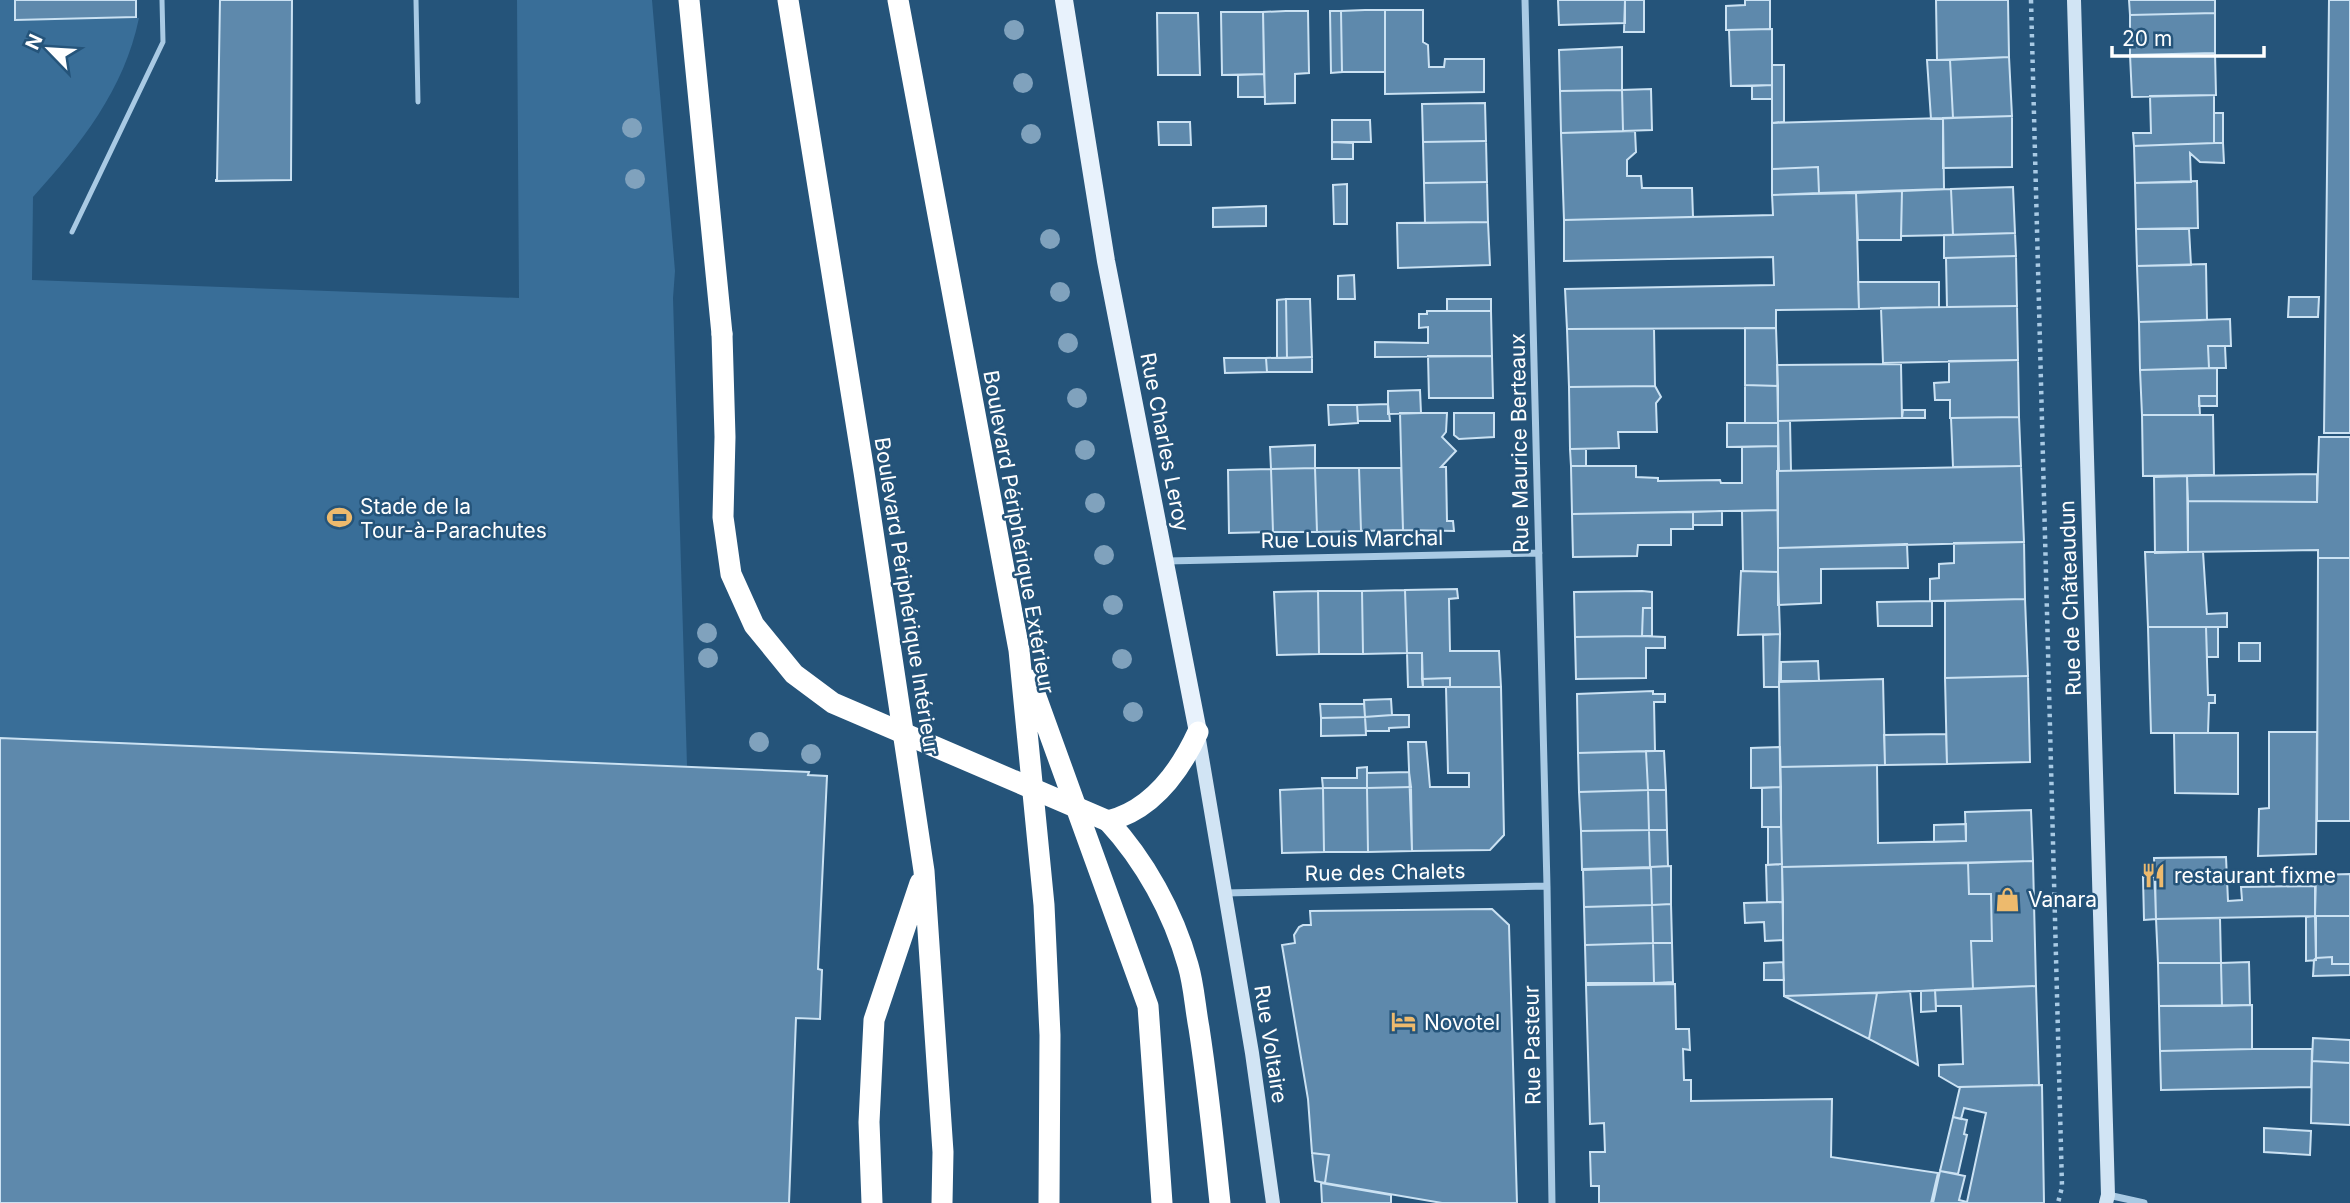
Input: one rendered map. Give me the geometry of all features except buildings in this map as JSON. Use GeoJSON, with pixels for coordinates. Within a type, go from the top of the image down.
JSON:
{"type":"FeatureCollection","features":[{"type":"Feature","properties":{"kind":"highway"},"geometry":{"type":"LineString","coordinates":[[689,0],[722,334],[725,437],[723,517],[732,574],[754,625],[794,674],[833,703],[1108,821],[1128,843],[1172,919],[1189,966],[1220,1203]]}},
{"type":"Feature","properties":{"kind":"highway","name":"Boulevard Périphérique Intérieur"},"geometry":{"type":"LineString","coordinates":[[788,0],[864,472],[924,871],[943,1152],[942,1203]]}},
{"type":"Feature","properties":{"kind":"highway","name":"Boulevard Périphérique Extérieur"},"geometry":{"type":"LineString","coordinates":[[898,0],[1019,650],[1045,918],[1050,1035],[1049,1203]]}},
{"type":"Feature","properties":{"kind":"highway"},"geometry":{"type":"LineString","coordinates":[[1019,650],[1148,1006],[1162,1203]]}},
{"type":"Feature","properties":{"kind":"highway"},"geometry":{"type":"LineString","coordinates":[[1108,821],[1126,817],[1161,788],[1185,760],[1198,732]]}},
{"type":"Feature","properties":{"kind":"highway"},"geometry":{"type":"LineString","coordinates":[[872,1203],[869,1122],[874,1020],[924,871]]}},
{"type":"Feature","properties":{"kind":"main road","name":"Rue Charles Leroy"},"geometry":{"type":"LineString","coordinates":[[1065,0],[1106,261],[1198,732],[1224,893]]}},
{"type":"Feature","properties":{"kind":"main road","name":"Rue de Châteaudun"},"geometry":{"type":"LineString","coordinates":[[2074,0],[2107,1199]]}},
{"type":"Feature","properties":{"kind":"main road","name":"Rue Voltaire"},"geometry":{"type":"LineString","coordinates":[[1224,893],[1252,1053],[1273,1203]]}},
{"type":"Feature","properties":{"kind":"street","name":"Rue Maurice Berteaux"},"geometry":{"type":"LineString","coordinates":[[1525,0],[1547,886]]}},
{"type":"Feature","properties":{"kind":"street","name":"Rue Louis Marchal"},"geometry":{"type":"LineString","coordinates":[[1166,561],[1539,553]]}},
{"type":"Feature","properties":{"kind":"street","name":"Rue des Chalets"},"geometry":{"type":"LineString","coordinates":[[1224,893],[1547,886]]}},
{"type":"Feature","properties":{"kind":"street","name":"Rue Pasteur"},"geometry":{"type":"LineString","coordinates":[[1547,886],[1552,1203]]}},
{"type":"Feature","properties":{"kind":"street"},"geometry":{"type":"LineString","coordinates":[[2107,1199],[2144,1203]]}},
{"type":"Feature","properties":{"kind":"lane"},"geometry":{"type":"LineString","coordinates":[[72,232],[163,42],[162,0]]}},
{"type":"Feature","properties":{"kind":"lane"},"geometry":{"type":"LineString","coordinates":[[416,0],[418,102]]}},
{"type":"Feature","properties":{"kind":"path","name":"Rue de Châteaudun"},"geometry":{"type":"LineString","coordinates":[[2031,0],[2062,1187],[2058,1203]]}},
{"type":"Feature","properties":{"kind":"shaded area","name":"Stade de la Tour-à-Parachutes"},"geometry":{"type":"Polygon","coordinates":[[[0,0],[15,0],[16,20],[139,18],[123,69],[112,92],[84,136],[33,197],[32,280],[519,298],[517,0],[652,0],[675,271],[673,298],[687,766],[0,738],[0,0]]]}},
{"type":"Feature","properties":{"kind":"place","name":"Stade de la Tour-à-Parachutes"},"geometry":{"type":"Point","coordinates":[340,518]}},
{"type":"Feature","properties":{"kind":"place","name":"restaurant fixme"},"geometry":{"type":"Point","coordinates":[2154,875]}},
{"type":"Feature","properties":{"kind":"place","name":"Vanara"},"geometry":{"type":"Point","coordinates":[2008,899]}},
{"type":"Feature","properties":{"kind":"place","name":"Novotel"},"geometry":{"type":"Point","coordinates":[1404,1022]}}]}
